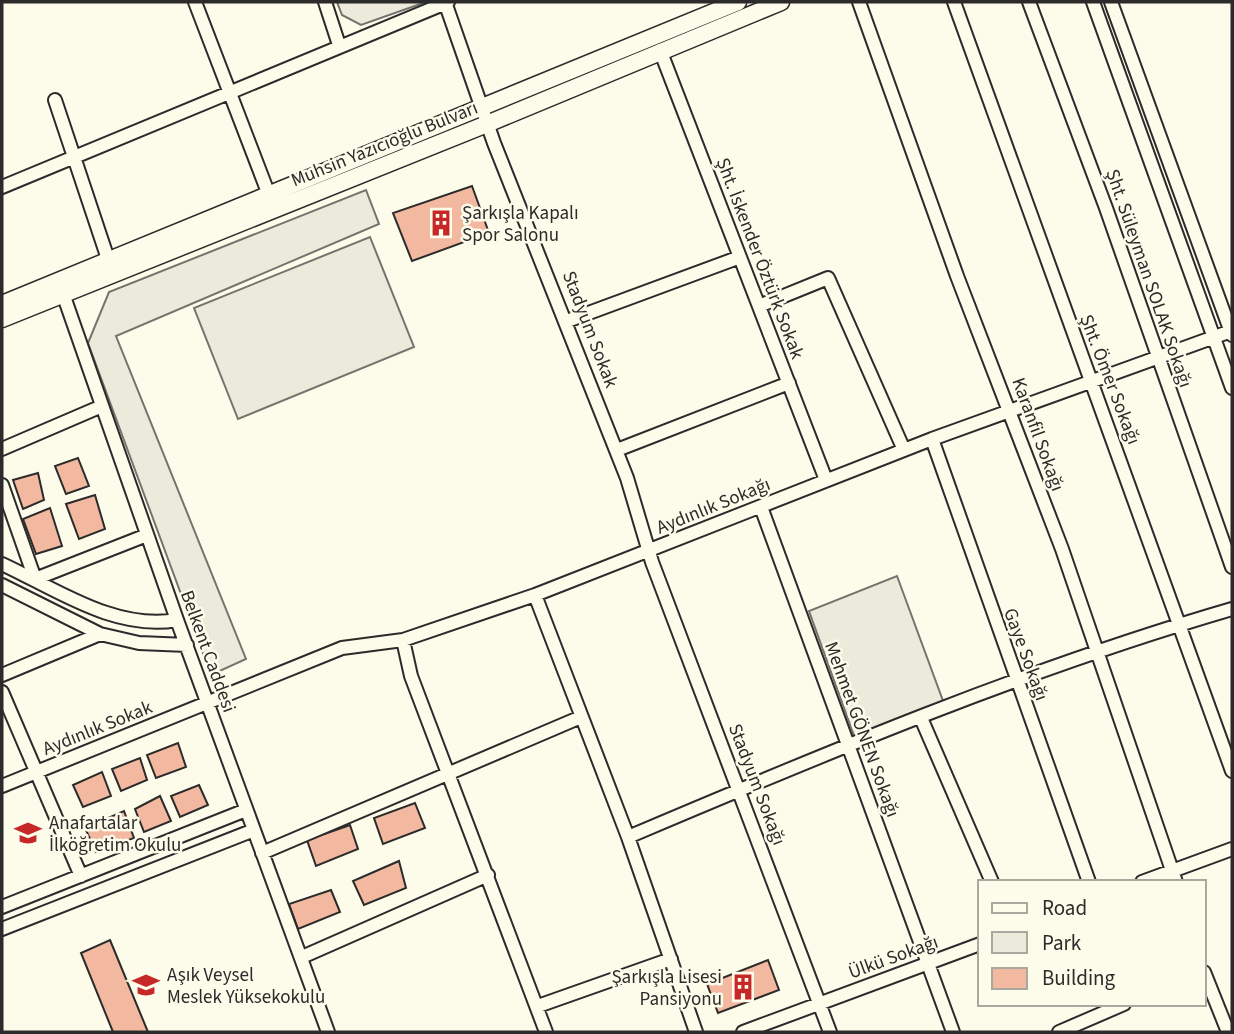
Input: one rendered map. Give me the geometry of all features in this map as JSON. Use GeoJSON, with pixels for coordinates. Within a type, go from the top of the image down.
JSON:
{"type":"FeatureCollection","features":[{"type":"Feature","properties":{"kind":"main road","name":"Muhsin Yazıcıoğlu Bulvarı"},"geometry":{"type":"LineString","coordinates":[[2,319],[108,259],[738,2]]}},
{"type":"Feature","properties":{"kind":"main road","name":"Muhsin Yazıcıoğlu Bulvarı"},"geometry":{"type":"LineString","coordinates":[[2,304],[61,288],[487,124],[781,2]]}},
{"type":"Feature","properties":{"kind":"street"},"geometry":{"type":"LineString","coordinates":[[195,2],[269,195]]}},
{"type":"Feature","properties":{"kind":"street"},"geometry":{"type":"LineString","coordinates":[[325,2],[339,45]]}},
{"type":"Feature","properties":{"kind":"street"},"geometry":{"type":"LineString","coordinates":[[2,187],[446,2]]}},
{"type":"Feature","properties":{"kind":"street","name":"Stadyum Sokak"},"geometry":{"type":"LineString","coordinates":[[446,2],[487,124],[617,450],[650,551]]}},
{"type":"Feature","properties":{"kind":"street","name":"Karanfil Sokağı"},"geometry":{"type":"LineString","coordinates":[[859,2],[957,276],[1011,411],[1098,650],[1175,880]]}},
{"type":"Feature","properties":{"kind":"street","name":"Şht. Ömer Sokağı"},"geometry":{"type":"LineString","coordinates":[[954,2],[976,54],[1090,382],[1181,624],[1232,771]]}},
{"type":"Feature","properties":{"kind":"street","name":"Şht. Süleyman SOLAK Sokağı"},"geometry":{"type":"LineString","coordinates":[[1029,2],[1232,567]]}},
{"type":"Feature","properties":{"kind":"street"},"geometry":{"type":"LineString","coordinates":[[1093,2],[1232,388]]}},
{"type":"Feature","properties":{"kind":"street"},"geometry":{"type":"LineString","coordinates":[[1111,2],[1231,333]]}},
{"type":"Feature","properties":{"kind":"street","name":"Şht. İskender Öztürk Sokak"},"geometry":{"type":"LineString","coordinates":[[660,50],[826,480]]}},
{"type":"Feature","properties":{"kind":"street"},"geometry":{"type":"LineString","coordinates":[[55,100],[76,155],[108,259]]}},
{"type":"Feature","properties":{"kind":"street"},"geometry":{"type":"LineString","coordinates":[[567,321],[740,257]]}},
{"type":"Feature","properties":{"kind":"street"},"geometry":{"type":"LineString","coordinates":[[759,306],[828,278],[904,450]]}},
{"type":"Feature","properties":{"kind":"street","name":"Belkent Caddesi"},"geometry":{"type":"LineString","coordinates":[[61,288],[177,620],[328,1032]]}},
{"type":"Feature","properties":{"kind":"street","name":"Aydınlık Sokağı"},"geometry":{"type":"LineString","coordinates":[[207,703],[342,648],[402,640],[535,595],[932,439],[1231,333]]}},
{"type":"Feature","properties":{"kind":"street"},"geometry":{"type":"LineString","coordinates":[[617,450],[789,383]]}},
{"type":"Feature","properties":{"kind":"street"},"geometry":{"type":"LineString","coordinates":[[2,449],[102,406]]}},
{"type":"Feature","properties":{"kind":"street","name":"Gaye Sokağı"},"geometry":{"type":"LineString","coordinates":[[932,439],[1088,880]]}},
{"type":"Feature","properties":{"kind":"street"},"geometry":{"type":"LineString","coordinates":[[2,485],[34,579]]}},
{"type":"Feature","properties":{"kind":"street","name":"Mehmet GÖNEN Sokağı"},"geometry":{"type":"LineString","coordinates":[[761,507],[953,1032]]}},
{"type":"Feature","properties":{"kind":"street"},"geometry":{"type":"LineString","coordinates":[[34,579],[147,535]]}},
{"type":"Feature","properties":{"kind":"street","name":"Stadyum Sokağı"},"geometry":{"type":"LineString","coordinates":[[650,551],[830,1032]]}},
{"type":"Feature","properties":{"kind":"street"},"geometry":{"type":"LineString","coordinates":[[2,564],[108,615],[157,624],[177,620]]}},
{"type":"Feature","properties":{"kind":"street"},"geometry":{"type":"LineString","coordinates":[[2,585],[100,634],[139,643],[187,645]]}},
{"type":"Feature","properties":{"kind":"street"},"geometry":{"type":"LineString","coordinates":[[535,595],[628,837],[696,1032]]}},
{"type":"Feature","properties":{"kind":"street"},"geometry":{"type":"LineString","coordinates":[[628,837],[740,789],[1098,650],[1232,609]]}},
{"type":"Feature","properties":{"kind":"street"},"geometry":{"type":"LineString","coordinates":[[2,675],[100,634]]}},
{"type":"Feature","properties":{"kind":"street"},"geometry":{"type":"LineString","coordinates":[[402,640],[411,676],[546,1032]]}},
{"type":"Feature","properties":{"kind":"street"},"geometry":{"type":"LineString","coordinates":[[2,692],[81,876]]}},
{"type":"Feature","properties":{"kind":"street","name":"Aydınlık Sokak"},"geometry":{"type":"LineString","coordinates":[[2,786],[207,703]]}},
{"type":"Feature","properties":{"kind":"street"},"geometry":{"type":"LineString","coordinates":[[262,853],[581,717]]}},
{"type":"Feature","properties":{"kind":"street"},"geometry":{"type":"LineString","coordinates":[[921,718],[991,880]]}},
{"type":"Feature","properties":{"kind":"street"},"geometry":{"type":"LineString","coordinates":[[2,906],[246,810]]}},
{"type":"Feature","properties":{"kind":"street"},"geometry":{"type":"LineString","coordinates":[[2,929],[254,830]]}},
{"type":"Feature","properties":{"kind":"street"},"geometry":{"type":"LineString","coordinates":[[1147,880],[1232,849]]}},
{"type":"Feature","properties":{"kind":"street"},"geometry":{"type":"LineString","coordinates":[[302,957],[488,875]]}},
{"type":"Feature","properties":{"kind":"street","name":"Ülkü Sokağı"},"geometry":{"type":"LineString","coordinates":[[743,1032],[978,945]]}},
{"type":"Feature","properties":{"kind":"street"},"geometry":{"type":"LineString","coordinates":[[538,1006],[671,959]]}},
{"type":"Feature","properties":{"kind":"street"},"geometry":{"type":"LineString","coordinates":[[1206,977],[1228,1032]]}},
{"type":"Feature","properties":{"kind":"street"},"geometry":{"type":"LineString","coordinates":[[1059,1032],[1119,1006]]}},
{"type":"Feature","properties":{"kind":"green space"},"geometry":{"type":"Polygon","coordinates":[[[337,2],[426,2],[361,25],[342,15],[337,2]]]}},
{"type":"Feature","properties":{"kind":"green space"},"geometry":{"type":"Polygon","coordinates":[[[366,190],[379,224],[116,336],[246,659],[211,675],[88,343],[109,292],[366,190]]]}},
{"type":"Feature","properties":{"kind":"green space"},"geometry":{"type":"Polygon","coordinates":[[[370,237],[414,347],[238,419],[194,308],[370,237]]]}},
{"type":"Feature","properties":{"kind":"green space"},"geometry":{"type":"Polygon","coordinates":[[[897,576],[946,709],[857,744],[809,611],[897,576]]]}},
{"type":"Feature","properties":{"kind":"building","name":"Şarkışla Kapalı Spor Salonu"},"geometry":{"type":"Polygon","coordinates":[[[472,186],[489,233],[412,261],[393,213],[472,186]]]}},
{"type":"Feature","properties":{"kind":"building"},"geometry":{"type":"Polygon","coordinates":[[[78,458],[89,486],[66,494],[55,466],[78,458]]]}},
{"type":"Feature","properties":{"kind":"building"},"geometry":{"type":"Polygon","coordinates":[[[38,473],[44,500],[23,509],[13,480],[38,473]]]}},
{"type":"Feature","properties":{"kind":"building"},"geometry":{"type":"Polygon","coordinates":[[[95,495],[105,529],[79,539],[66,504],[95,495]]]}},
{"type":"Feature","properties":{"kind":"building"},"geometry":{"type":"Polygon","coordinates":[[[50,508],[62,546],[36,554],[23,519],[50,508]]]}},
{"type":"Feature","properties":{"kind":"building"},"geometry":{"type":"Polygon","coordinates":[[[178,743],[186,767],[156,778],[147,755],[178,743]]]}},
{"type":"Feature","properties":{"kind":"building"},"geometry":{"type":"Polygon","coordinates":[[[140,758],[147,780],[121,791],[112,769],[140,758]]]}},
{"type":"Feature","properties":{"kind":"building"},"geometry":{"type":"Polygon","coordinates":[[[102,772],[111,796],[83,807],[73,785],[102,772]]]}},
{"type":"Feature","properties":{"kind":"building"},"geometry":{"type":"Polygon","coordinates":[[[199,785],[208,805],[180,817],[171,796],[199,785]]]}},
{"type":"Feature","properties":{"kind":"building"},"geometry":{"type":"Polygon","coordinates":[[[160,796],[171,821],[144,832],[135,809],[160,796]]]}},
{"type":"Feature","properties":{"kind":"building"},"geometry":{"type":"Polygon","coordinates":[[[415,803],[425,828],[383,844],[374,818],[415,803]]]}},
{"type":"Feature","properties":{"kind":"building"},"geometry":{"type":"Polygon","coordinates":[[[124,811],[134,838],[96,852],[85,828],[124,811]]]}},
{"type":"Feature","properties":{"kind":"building"},"geometry":{"type":"Polygon","coordinates":[[[350,825],[358,849],[316,866],[307,840],[350,825]]]}},
{"type":"Feature","properties":{"kind":"building"},"geometry":{"type":"Polygon","coordinates":[[[399,861],[406,888],[364,905],[353,881],[399,861]]]}},
{"type":"Feature","properties":{"kind":"building"},"geometry":{"type":"Polygon","coordinates":[[[331,890],[340,912],[298,929],[289,904],[331,890]]]}},
{"type":"Feature","properties":{"kind":"building"},"geometry":{"type":"Polygon","coordinates":[[[110,940],[148,1032],[113,1032],[81,953],[110,940]]]}},
{"type":"Feature","properties":{"kind":"building","name":"Şarkışla Lisesi Pansiyonu"},"geometry":{"type":"Polygon","coordinates":[[[768,960],[779,990],[718,1013],[707,984],[768,960]]]}},
{"type":"Feature","properties":{"kind":"place","name":"Şarkışla Kapalı Spor Salonu"},"geometry":{"type":"Point","coordinates":[441,223]}},
{"type":"Feature","properties":{"kind":"place","name":"Anafartalar İlköğretim Okulu"},"geometry":{"type":"Point","coordinates":[28,833]}},
{"type":"Feature","properties":{"kind":"place","name":"Aşık Veysel Meslek Yüksekokulu"},"geometry":{"type":"Point","coordinates":[146,985]}},
{"type":"Feature","properties":{"kind":"place","name":"Şarkışla Lisesi Pansiyonu"},"geometry":{"type":"Point","coordinates":[743,987]}}]}
